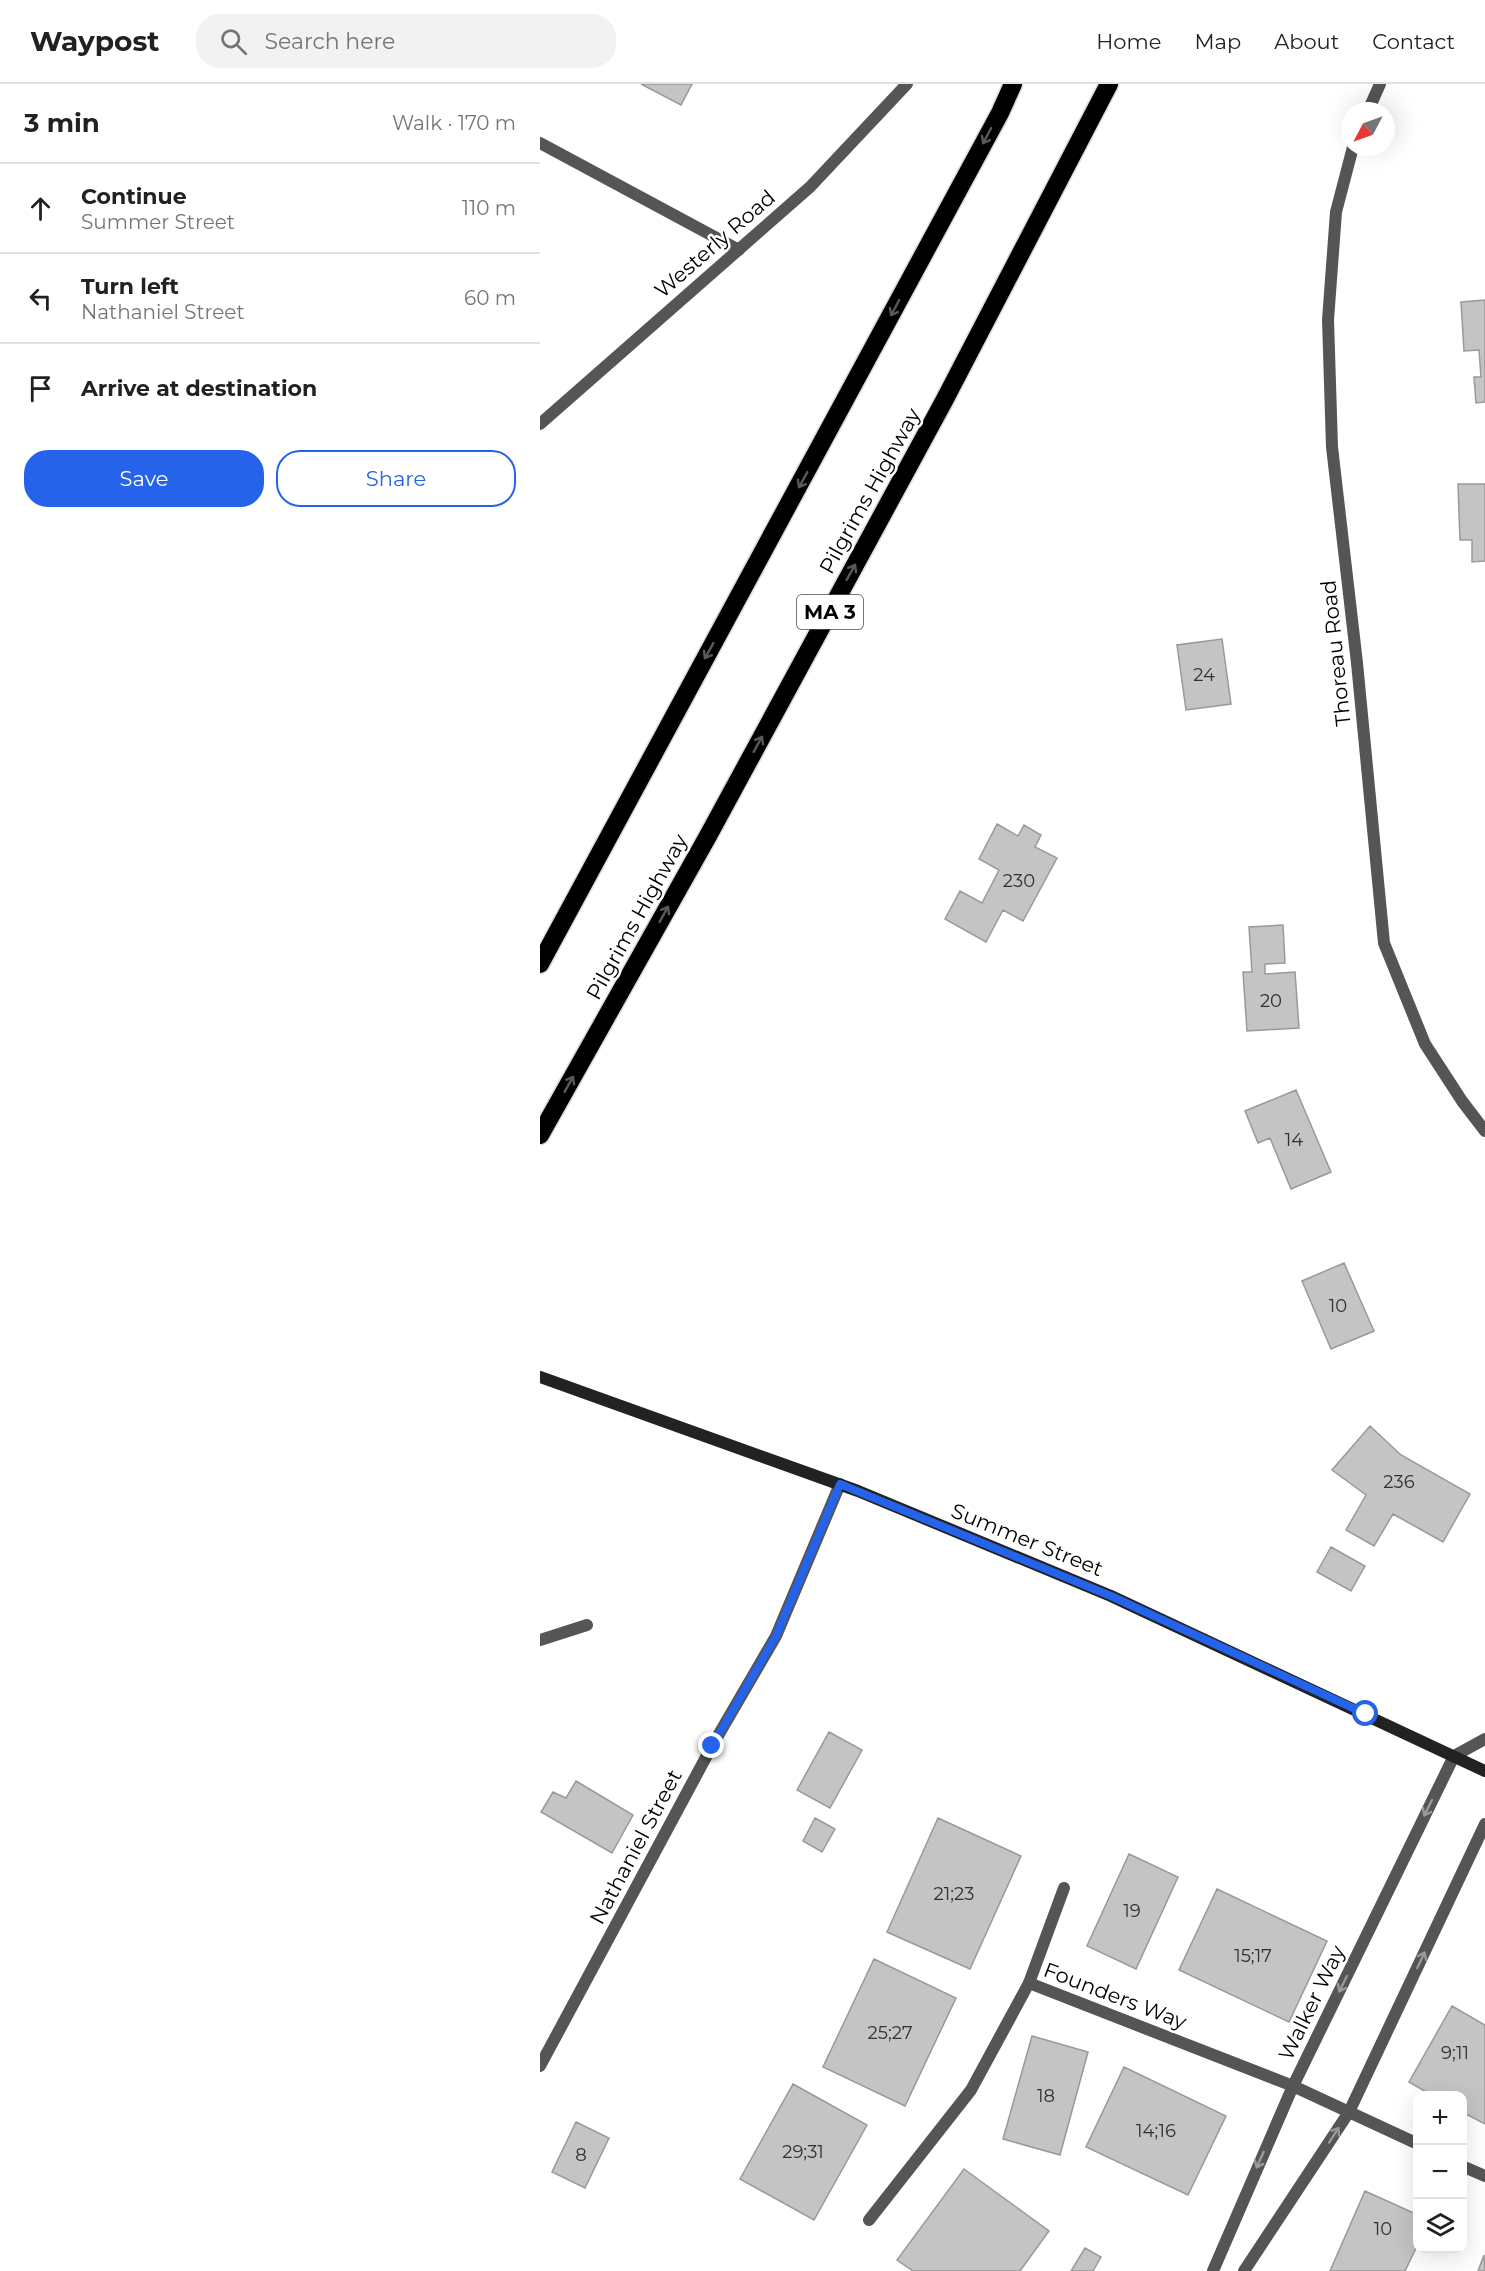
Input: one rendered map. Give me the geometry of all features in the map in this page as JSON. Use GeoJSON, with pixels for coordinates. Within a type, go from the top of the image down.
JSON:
{"type":"FeatureCollection","features":[{"type":"Feature","properties":{"kind":"highway"},"geometry":{"type":"LineString","coordinates":[[540,964],[837,416],[1013,84]]}},
{"type":"Feature","properties":{"kind":"highway","name":"Pilgrims Highway"},"geometry":{"type":"LineString","coordinates":[[540,1135],[708,836],[928,432],[1109,84]]}},
{"type":"Feature","properties":{"kind":"main road","name":"Summer Street"},"geometry":{"type":"LineString","coordinates":[[540,1377],[840,1484],[1111,1596],[1485,1771]]}},
{"type":"Feature","properties":{"kind":"street","name":"Westerly Road"},"geometry":{"type":"LineString","coordinates":[[540,424],[810,187],[908,84]]}},
{"type":"Feature","properties":{"kind":"street"},"geometry":{"type":"LineString","coordinates":[[1372,102],[1380,84]]}},
{"type":"Feature","properties":{"kind":"street"},"geometry":{"type":"LineString","coordinates":[[540,143],[739,250]]}},
{"type":"Feature","properties":{"kind":"street","name":"Thoreau Road"},"geometry":{"type":"LineString","coordinates":[[1351,156],[1336,212],[1328,320],[1332,436],[1384,943],[1425,1044],[1462,1101],[1485,1131]]}},
{"type":"Feature","properties":{"kind":"street","name":"Nathaniel Street"},"geometry":{"type":"LineString","coordinates":[[540,2066],[712,1746],[776,1636],[840,1484]]}},
{"type":"Feature","properties":{"kind":"street"},"geometry":{"type":"LineString","coordinates":[[540,1640],[587,1625]]}},
{"type":"Feature","properties":{"kind":"street"},"geometry":{"type":"LineString","coordinates":[[1454,1756],[1485,1739]]}},
{"type":"Feature","properties":{"kind":"street","name":"Walker Way"},"geometry":{"type":"LineString","coordinates":[[1213,2271],[1293,2086],[1454,1756]]}},
{"type":"Feature","properties":{"kind":"street"},"geometry":{"type":"LineString","coordinates":[[1244,2271],[1349,2112],[1485,1824]]}},
{"type":"Feature","properties":{"kind":"street"},"geometry":{"type":"LineString","coordinates":[[1029,1983],[1064,1888]]}},
{"type":"Feature","properties":{"kind":"street","name":"Founders Way"},"geometry":{"type":"LineString","coordinates":[[869,2220],[970,2090],[1029,1983],[1293,2086],[1413,2142]]}},
{"type":"Feature","properties":{"kind":"street"},"geometry":{"type":"LineString","coordinates":[[1467,2168],[1485,2176]]}},
{"type":"Feature","properties":{"kind":"building"},"geometry":{"type":"Polygon","coordinates":[[[641,84],[692,84],[681,105],[641,84]]]}},
{"type":"Feature","properties":{"kind":"building"},"geometry":{"type":"Polygon","coordinates":[[[1485,300],[1485,402],[1476,403],[1474,377],[1481,377],[1479,350],[1464,351],[1461,302],[1485,300]]]}},
{"type":"Feature","properties":{"kind":"building"},"geometry":{"type":"Polygon","coordinates":[[[1458,484],[1485,484],[1485,561],[1472,562],[1472,540],[1460,540],[1458,484]]]}},
{"type":"Feature","properties":{"kind":"building"},"geometry":{"type":"Polygon","coordinates":[[[1222,639],[1231,704],[1186,710],[1177,645],[1222,639]]]}},
{"type":"Feature","properties":{"kind":"building"},"geometry":{"type":"Polygon","coordinates":[[[997,824],[1018,836],[1024,825],[1041,835],[1035,847],[1057,858],[1023,921],[1003,910],[986,942],[945,919],[960,891],[982,903],[999,870],[979,859],[997,824]]]}},
{"type":"Feature","properties":{"kind":"building"},"geometry":{"type":"Polygon","coordinates":[[[1283,925],[1285,963],[1265,964],[1265,974],[1295,972],[1299,1028],[1247,1031],[1243,972],[1252,972],[1249,927],[1283,925]]]}},
{"type":"Feature","properties":{"kind":"building"},"geometry":{"type":"Polygon","coordinates":[[[1296,1090],[1331,1172],[1291,1189],[1270,1138],[1258,1143],[1245,1111],[1296,1090]]]}},
{"type":"Feature","properties":{"kind":"building"},"geometry":{"type":"Polygon","coordinates":[[[1344,1263],[1374,1331],[1331,1349],[1302,1281],[1344,1263]]]}},
{"type":"Feature","properties":{"kind":"building"},"geometry":{"type":"Polygon","coordinates":[[[1370,1426],[1401,1455],[1470,1494],[1443,1542],[1393,1514],[1374,1546],[1346,1530],[1366,1495],[1332,1470],[1370,1426]]]}},
{"type":"Feature","properties":{"kind":"building"},"geometry":{"type":"Polygon","coordinates":[[[1331,1547],[1365,1566],[1351,1591],[1317,1572],[1331,1547]]]}},
{"type":"Feature","properties":{"kind":"building"},"geometry":{"type":"Polygon","coordinates":[[[829,1732],[862,1750],[830,1808],[797,1790],[829,1732]]]}},
{"type":"Feature","properties":{"kind":"building"},"geometry":{"type":"Polygon","coordinates":[[[576,1781],[633,1815],[612,1853],[541,1812],[553,1792],[566,1798],[576,1781]]]}},
{"type":"Feature","properties":{"kind":"building"},"geometry":{"type":"Polygon","coordinates":[[[815,1818],[835,1829],[822,1852],[803,1841],[815,1818]]]}},
{"type":"Feature","properties":{"kind":"building"},"geometry":{"type":"Polygon","coordinates":[[[938,1818],[1021,1856],[970,1969],[887,1932],[938,1818]]]}},
{"type":"Feature","properties":{"kind":"building"},"geometry":{"type":"Polygon","coordinates":[[[1129,1854],[1178,1877],[1136,1969],[1087,1946],[1129,1854]]]}},
{"type":"Feature","properties":{"kind":"building"},"geometry":{"type":"Polygon","coordinates":[[[1217,1889],[1327,1941],[1289,2022],[1179,1970],[1217,1889]]]}},
{"type":"Feature","properties":{"kind":"building"},"geometry":{"type":"Polygon","coordinates":[[[874,1959],[956,1998],[905,2106],[823,2067],[874,1959]]]}},
{"type":"Feature","properties":{"kind":"building"},"geometry":{"type":"Polygon","coordinates":[[[1452,2006],[1485,2025],[1485,2124],[1467,2115],[1467,2091],[1424,2091],[1409,2082],[1452,2006]]]}},
{"type":"Feature","properties":{"kind":"building"},"geometry":{"type":"Polygon","coordinates":[[[1032,2036],[1088,2052],[1060,2155],[1003,2139],[1032,2036]]]}},
{"type":"Feature","properties":{"kind":"building"},"geometry":{"type":"Polygon","coordinates":[[[1124,2067],[1226,2116],[1188,2195],[1086,2147],[1124,2067]]]}},
{"type":"Feature","properties":{"kind":"building"},"geometry":{"type":"Polygon","coordinates":[[[793,2084],[867,2125],[814,2220],[740,2179],[793,2084]]]}},
{"type":"Feature","properties":{"kind":"building"},"geometry":{"type":"Polygon","coordinates":[[[576,2122],[609,2138],[585,2188],[552,2172],[576,2122]]]}},
{"type":"Feature","properties":{"kind":"building"},"geometry":{"type":"Polygon","coordinates":[[[964,2169],[1049,2231],[1020,2271],[913,2271],[897,2260],[964,2169]]]}},
{"type":"Feature","properties":{"kind":"building"},"geometry":{"type":"Polygon","coordinates":[[[1365,2191],[1413,2213],[1414,2253],[1405,2271],[1330,2271],[1365,2191]]]}},
{"type":"Feature","properties":{"kind":"building"},"geometry":{"type":"Polygon","coordinates":[[[1085,2248],[1101,2257],[1093,2271],[1071,2271],[1085,2248]]]}},
{"type":"Feature","properties":{"kind":"building"},"geometry":{"type":"Polygon","coordinates":[[[1484,2255],[1485,2271],[1478,2271],[1484,2255]]]}},
{"type":"Feature","properties":{"kind":"route"},"geometry":{"type":"LineString","coordinates":[[712,1746],[776,1636],[840,1484],[1111,1596],[1366,1714]]}}]}
